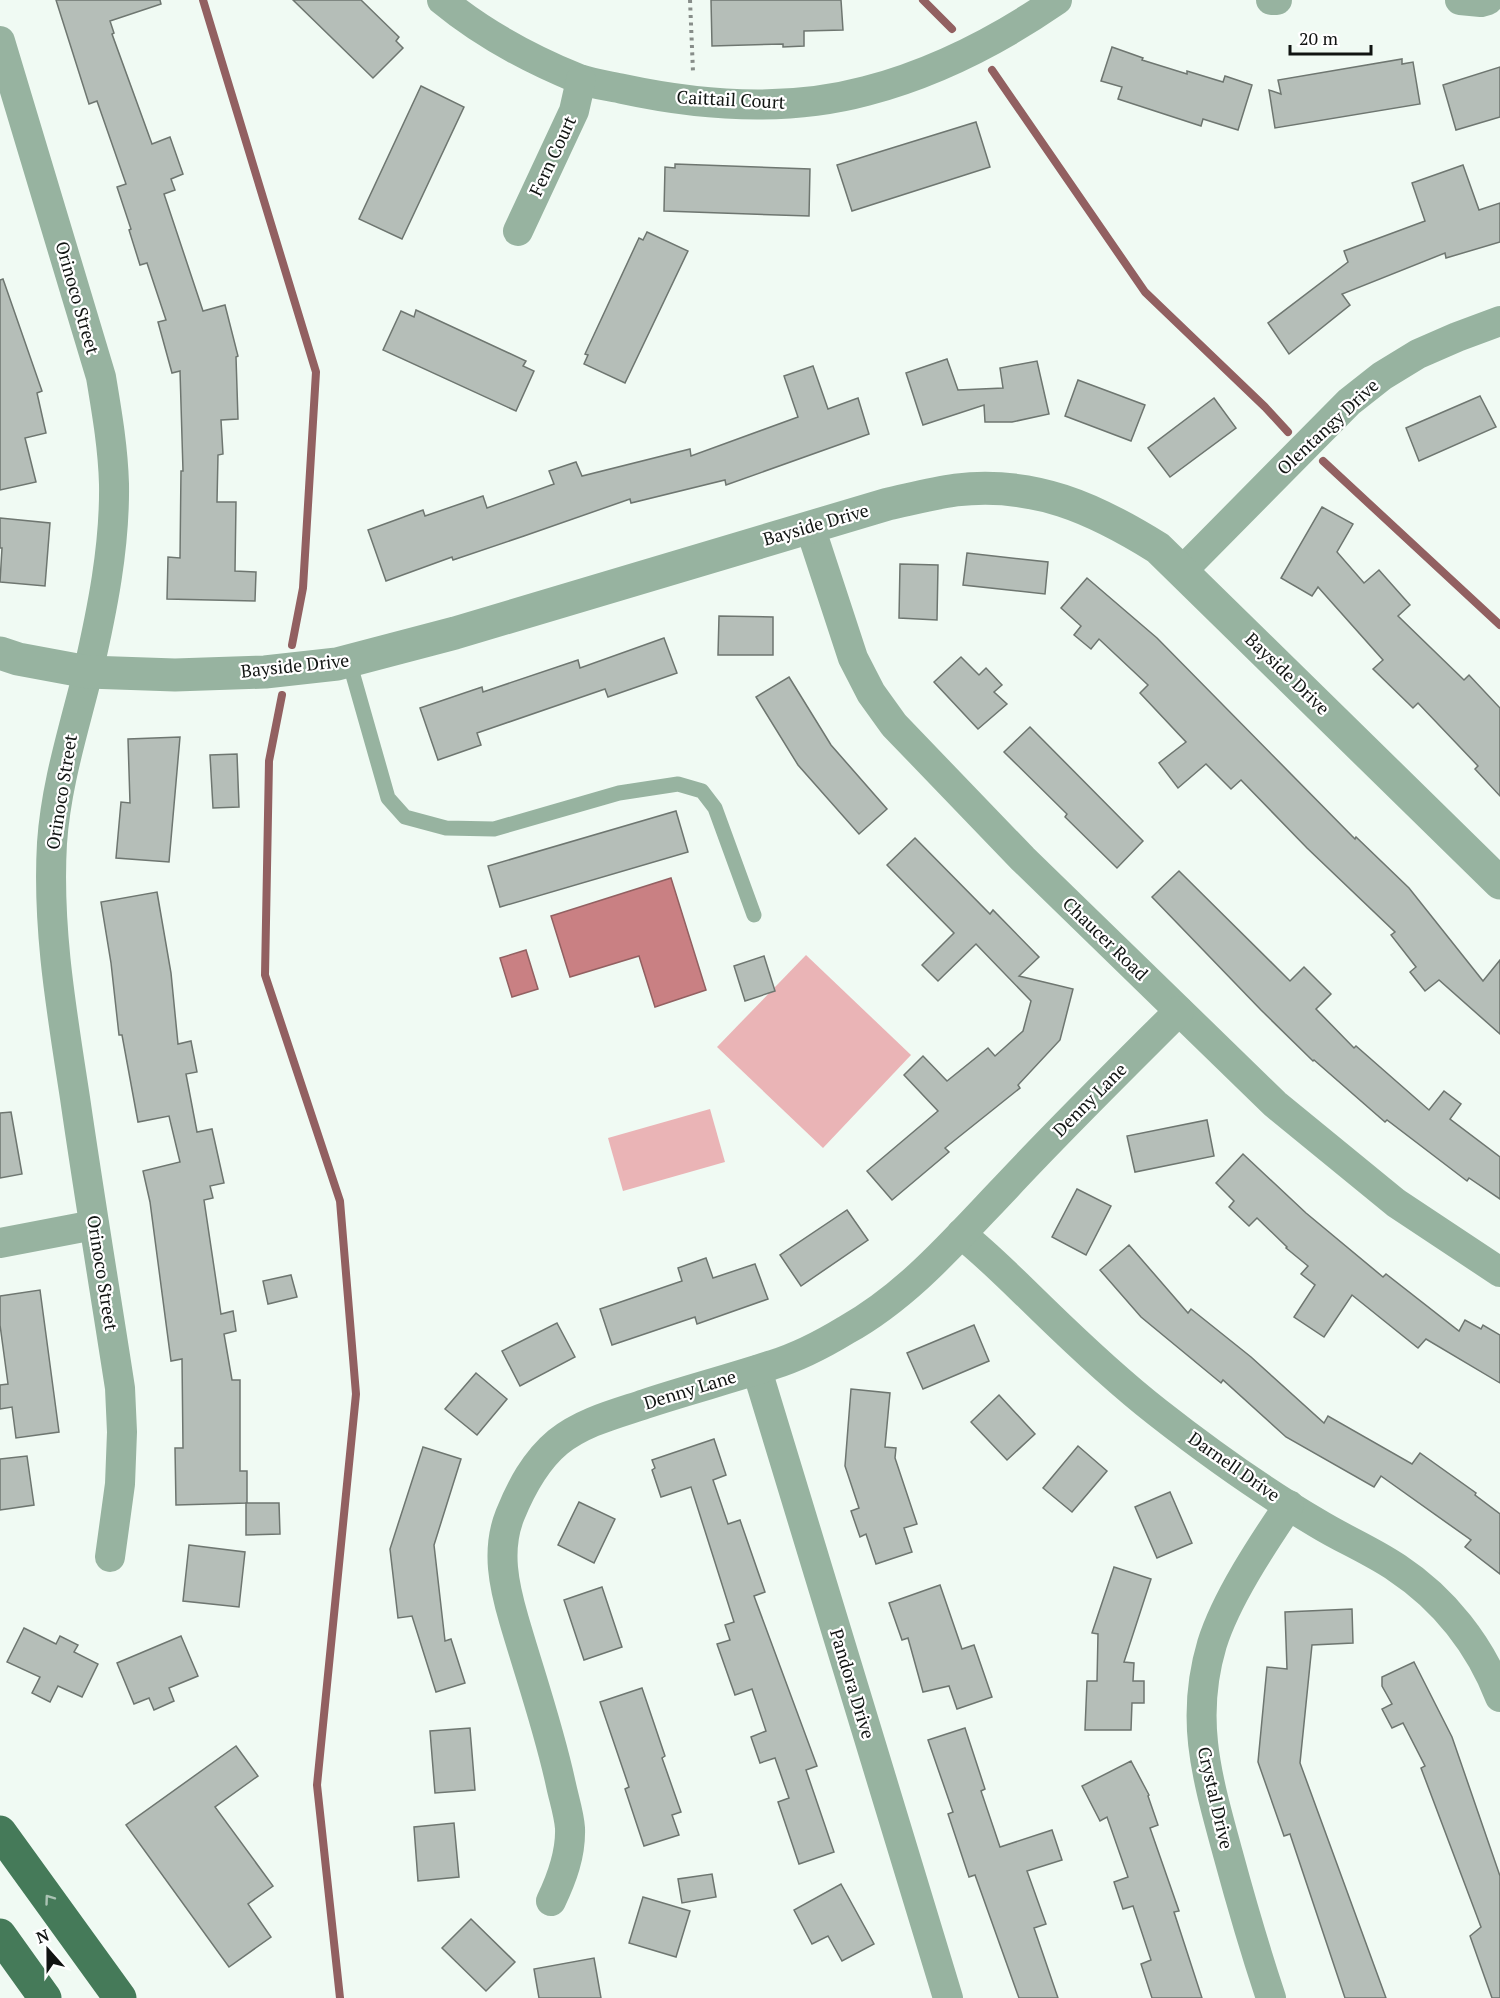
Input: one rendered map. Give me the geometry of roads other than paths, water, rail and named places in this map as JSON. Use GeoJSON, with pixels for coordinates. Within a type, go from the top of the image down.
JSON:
{"type":"FeatureCollection","features":[{"type":"Feature","properties":{"kind":"main road"},"geometry":{"type":"LineString","coordinates":[[0,1832],[120,1998]]}},
{"type":"Feature","properties":{"kind":"main road"},"geometry":{"type":"LineString","coordinates":[[0,1935],[45,1998]]}},
{"type":"Feature","properties":{"kind":"street","name":"Caittail Court"},"geometry":{"type":"LineString","coordinates":[[442,0],[466,20],[516,51],[582,80],[653,95],[752,105],[808,102],[865,92],[915,76],[961,57],[1021,25],[1057,0]]}},
{"type":"Feature","properties":{"kind":"street"},"geometry":{"type":"LineString","coordinates":[[1271,0],[1276,0]]}},
{"type":"Feature","properties":{"kind":"street"},"geometry":{"type":"LineString","coordinates":[[1460,0],[1481,2],[1488,0]]}},
{"type":"Feature","properties":{"kind":"street","name":"Orinoco Street"},"geometry":{"type":"LineString","coordinates":[[0,41],[88,330],[110,431],[114,485],[112,535],[105,590],[88,672],[60,781],[52,840],[50,900],[56,976],[120,1388],[122,1432],[120,1484],[110,1557]]}},
{"type":"Feature","properties":{"kind":"street","name":"Fern Court"},"geometry":{"type":"LineString","coordinates":[[518,231],[574,111],[582,80]]}},
{"type":"Feature","properties":{"kind":"street","name":"Olentangy Drive"},"geometry":{"type":"LineString","coordinates":[[1182,571],[1349,402],[1382,376],[1418,354],[1456,336],[1500,321]]}},
{"type":"Feature","properties":{"kind":"street","name":"Bayside Drive"},"geometry":{"type":"LineString","coordinates":[[0,653],[18,659],[88,672],[175,675],[265,672],[349,662],[455,633],[888,504],[956,490],[997,489],[1034,493],[1083,507],[1121,525],[1158,548],[1500,883]]}},
{"type":"Feature","properties":{"kind":"street","name":"Chaucer Road"},"geometry":{"type":"LineString","coordinates":[[810,527],[854,658],[871,693],[894,725],[1023,859],[1275,1104],[1396,1203],[1500,1272]]}},
{"type":"Feature","properties":{"kind":"street","name":"Denny Lane"},"geometry":{"type":"LineString","coordinates":[[551,1901],[561,1880],[568,1854],[570,1826],[553,1748],[529,1672],[506,1590],[503,1571],[503,1545],[508,1519],[525,1483],[540,1460],[559,1441],[590,1423],[677,1393],[757,1370],[807,1351],[849,1329],[889,1301],[961,1234],[1179,1011]]}},
{"type":"Feature","properties":{"kind":"street"},"geometry":{"type":"LineString","coordinates":[[0,1243],[94,1225]]}},
{"type":"Feature","properties":{"kind":"street","name":"Darnell Drive"},"geometry":{"type":"LineString","coordinates":[[961,1234],[981,1249],[1084,1349],[1155,1411],[1230,1467],[1317,1524],[1395,1567],[1417,1582],[1453,1617],[1476,1648],[1500,1697]]}},
{"type":"Feature","properties":{"kind":"street","name":"Pandora Drive"},"geometry":{"type":"LineString","coordinates":[[757,1370],[948,1998]]}},
{"type":"Feature","properties":{"kind":"street","name":"Crystal Drive"},"geometry":{"type":"LineString","coordinates":[[1270,1998],[1217,1815],[1204,1762],[1201,1725],[1203,1688],[1213,1643],[1234,1594],[1289,1505]]}},
{"type":"Feature","properties":{"kind":"lane"},"geometry":{"type":"LineString","coordinates":[[349,662],[388,798],[405,817],[446,828],[494,829],[619,793],[678,783],[702,791],[714,808],[754,915]]}},
{"type":"Feature","properties":{"kind":"waterway"},"geometry":{"type":"LineString","coordinates":[[203,0],[316,372],[303,588],[292,645]]}},
{"type":"Feature","properties":{"kind":"waterway"},"geometry":{"type":"LineString","coordinates":[[923,0],[952,29]]}},
{"type":"Feature","properties":{"kind":"waterway"},"geometry":{"type":"LineString","coordinates":[[992,70],[1145,292],[1288,432]]}},
{"type":"Feature","properties":{"kind":"waterway"},"geometry":{"type":"LineString","coordinates":[[1323,461],[1500,625]]}},
{"type":"Feature","properties":{"kind":"waterway"},"geometry":{"type":"LineString","coordinates":[[282,695],[269,761],[265,975],[340,1201],[356,1394],[317,1785],[340,1998]]}}]}
